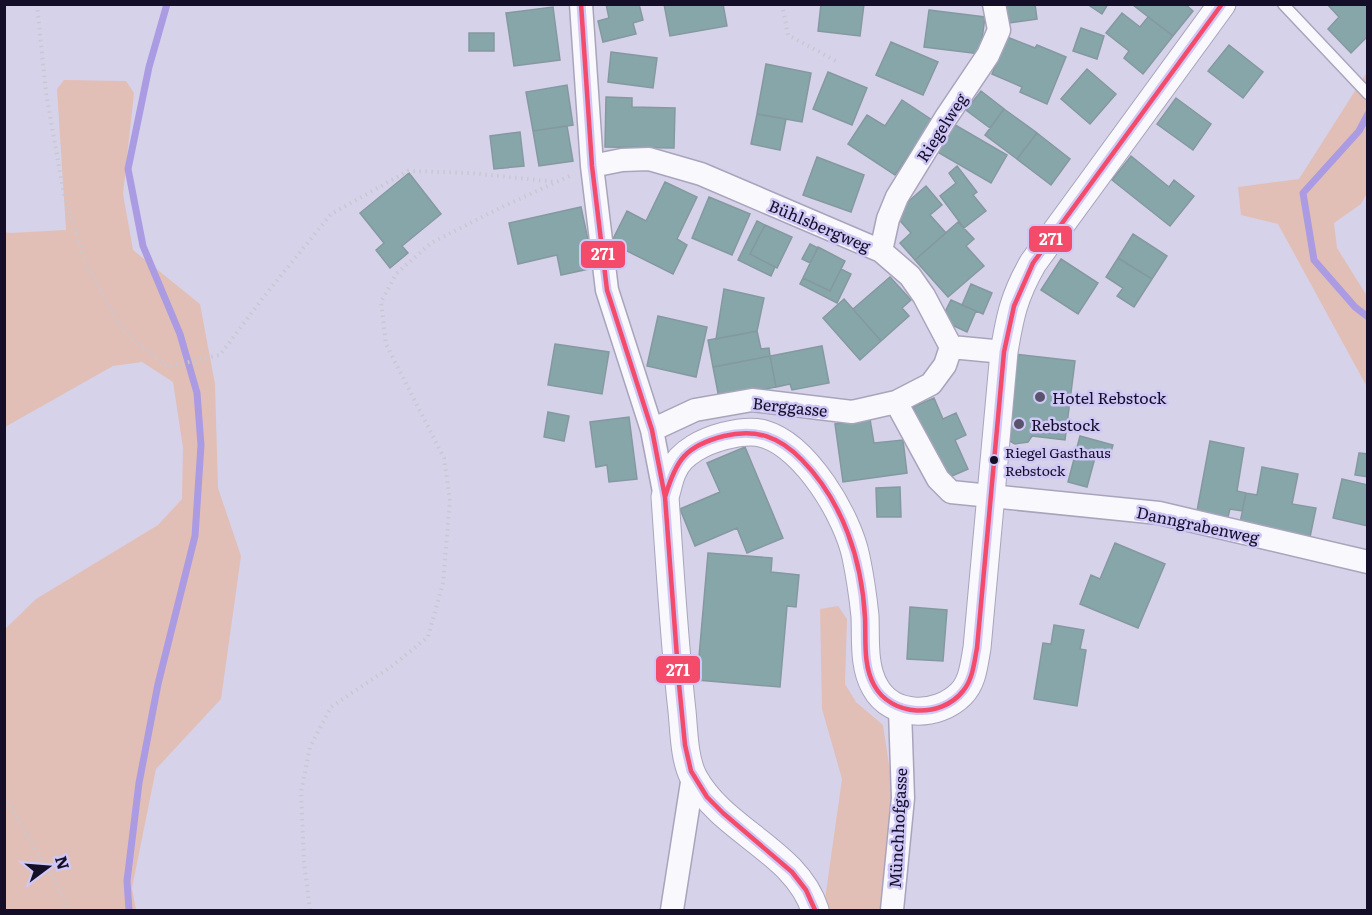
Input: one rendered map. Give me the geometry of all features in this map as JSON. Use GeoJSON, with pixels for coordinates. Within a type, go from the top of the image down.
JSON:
{"type":"FeatureCollection","features":[{"type":"Feature","properties":{"kind":"street"},"geometry":{"type":"LineString","coordinates":[[581,4],[592,166],[607,290],[652,430],[665,497],[680,695],[686,746],[693,776],[672,910]]}},
{"type":"Feature","properties":{"kind":"street","name":"Riegelweg"},"geometry":{"type":"LineString","coordinates":[[881,251],[888,219],[897,197],[988,55],[999,30],[994,4]]}},
{"type":"Feature","properties":{"kind":"street"},"geometry":{"type":"LineString","coordinates":[[665,497],[673,469],[688,452],[714,439],[739,433],[763,434],[782,442],[804,461],[848,528],[856,557],[864,614],[868,672],[875,689],[886,702],[900,710],[921,712],[944,706],[962,694],[973,675],[1004,352],[1010,313],[1018,290],[1033,263],[1222,4]]}},
{"type":"Feature","properties":{"kind":"street","name":"Bühlsbergweg"},"geometry":{"type":"LineString","coordinates":[[592,166],[622,160],[649,159],[701,174],[881,251],[910,276],[924,296],[951,348]]}},
{"type":"Feature","properties":{"kind":"street"},"geometry":{"type":"LineString","coordinates":[[951,348],[1004,352]]}},
{"type":"Feature","properties":{"kind":"street","name":"Berggasse"},"geometry":{"type":"LineString","coordinates":[[652,430],[695,410],[752,400],[852,412],[896,402],[931,384],[945,365],[951,348]]}},
{"type":"Feature","properties":{"kind":"street"},"geometry":{"type":"LineString","coordinates":[[896,402],[938,479],[951,492],[990,497]]}},
{"type":"Feature","properties":{"kind":"street","name":"Danngrabenweg"},"geometry":{"type":"LineString","coordinates":[[990,497],[1160,513],[1368,562]]}},
{"type":"Feature","properties":{"kind":"street","name":"Münchhofgasse"},"geometry":{"type":"LineString","coordinates":[[892,910],[903,798],[900,710]]}},
{"type":"Feature","properties":{"kind":"street"},"geometry":{"type":"LineString","coordinates":[[693,776],[722,812],[792,870],[811,898],[815,910]]}},
{"type":"Feature","properties":{"kind":"lane"},"geometry":{"type":"LineString","coordinates":[[1283,4],[1368,94]]}},
{"type":"Feature","properties":{"kind":"path"},"geometry":{"type":"LineString","coordinates":[[37,4],[46,93],[64,195],[88,269],[126,333],[168,367],[220,355],[331,214],[408,171],[471,173],[557,182]]}},
{"type":"Feature","properties":{"kind":"path"},"geometry":{"type":"LineString","coordinates":[[782,4],[788,35],[838,62]]}},
{"type":"Feature","properties":{"kind":"path"},"geometry":{"type":"LineString","coordinates":[[310,910],[304,862],[301,792],[310,747],[331,707],[392,666],[428,637],[443,583],[450,501],[444,458],[386,344],[381,302],[396,274],[431,243],[504,206],[592,166]]}},
{"type":"Feature","properties":{"kind":"path"},"geometry":{"type":"LineString","coordinates":[[4,796],[55,881],[68,910]]}},
{"type":"Feature","properties":{"kind":"shaded area"},"geometry":{"type":"Polygon","coordinates":[[[1367,72],[1367,193],[1361,204],[1334,223],[1337,248],[1367,296],[1367,387],[1278,224],[1241,215],[1238,187],[1299,179],[1367,72]]]}},
{"type":"Feature","properties":{"kind":"shaded area"},"geometry":{"type":"Polygon","coordinates":[[[64,80],[126,81],[134,93],[123,194],[133,250],[200,304],[215,384],[218,488],[241,556],[221,699],[156,769],[132,888],[136,910],[5,910],[5,629],[36,599],[158,525],[182,499],[183,448],[173,382],[142,362],[113,366],[5,427],[5,232],[66,230],[57,89],[64,80]]]}},
{"type":"Feature","properties":{"kind":"shaded area"},"geometry":{"type":"Polygon","coordinates":[[[838,606],[847,619],[845,684],[856,702],[883,725],[894,798],[892,910],[825,910],[824,906],[842,779],[822,709],[820,609],[838,606]]]}},
{"type":"Feature","properties":{"kind":"building"},"geometry":{"type":"Polygon","coordinates":[[[606,4],[639,4],[643,20],[633,23],[636,34],[603,42],[598,21],[609,18],[606,4]]]}},
{"type":"Feature","properties":{"kind":"building"},"geometry":{"type":"Polygon","coordinates":[[[664,4],[723,4],[727,26],[670,36],[664,4]]]}},
{"type":"Feature","properties":{"kind":"building"},"geometry":{"type":"Polygon","coordinates":[[[821,4],[864,4],[860,36],[818,31],[821,4]]]}},
{"type":"Feature","properties":{"kind":"building"},"geometry":{"type":"Polygon","coordinates":[[[1006,4],[1035,4],[1037,19],[1009,23],[1006,4]]]}},
{"type":"Feature","properties":{"kind":"building"},"geometry":{"type":"Polygon","coordinates":[[[1087,4],[1108,4],[1102,14],[1087,4]]]}},
{"type":"Feature","properties":{"kind":"building"},"geometry":{"type":"Polygon","coordinates":[[[1185,4],[1193,11],[1173,36],[1133,5],[1185,4]]]}},
{"type":"Feature","properties":{"kind":"building"},"geometry":{"type":"Polygon","coordinates":[[[1327,4],[1368,4],[1368,36],[1351,53],[1328,29],[1339,17],[1327,4]]]}},
{"type":"Feature","properties":{"kind":"building"},"geometry":{"type":"Polygon","coordinates":[[[553,7],[560,60],[514,66],[506,13],[553,7]]]}},
{"type":"Feature","properties":{"kind":"building"},"geometry":{"type":"Polygon","coordinates":[[[929,10],[985,17],[980,54],[924,47],[929,10]]]}},
{"type":"Feature","properties":{"kind":"building"},"geometry":{"type":"Polygon","coordinates":[[[1122,13],[1140,27],[1148,17],[1173,36],[1143,74],[1124,58],[1129,51],[1106,33],[1122,13]]]}},
{"type":"Feature","properties":{"kind":"building"},"geometry":{"type":"Polygon","coordinates":[[[1081,28],[1104,36],[1097,59],[1073,51],[1081,28]]]}},
{"type":"Feature","properties":{"kind":"building"},"geometry":{"type":"Polygon","coordinates":[[[469,33],[494,33],[494,51],[469,51],[469,33]]]}},
{"type":"Feature","properties":{"kind":"building"},"geometry":{"type":"Polygon","coordinates":[[[1007,37],[1035,48],[1037,45],[1066,57],[1047,104],[1020,92],[1022,87],[992,74],[1007,37]]]}},
{"type":"Feature","properties":{"kind":"building"},"geometry":{"type":"Polygon","coordinates":[[[891,42],[938,62],[923,95],[876,75],[891,42]]]}},
{"type":"Feature","properties":{"kind":"building"},"geometry":{"type":"Polygon","coordinates":[[[1229,45],[1263,72],[1243,98],[1208,71],[1229,45]]]}},
{"type":"Feature","properties":{"kind":"building"},"geometry":{"type":"Polygon","coordinates":[[[611,52],[657,58],[653,88],[608,82],[611,52]]]}},
{"type":"Feature","properties":{"kind":"building"},"geometry":{"type":"Polygon","coordinates":[[[766,64],[811,73],[802,122],[757,114],[766,64]]]}},
{"type":"Feature","properties":{"kind":"building"},"geometry":{"type":"Polygon","coordinates":[[[1087,69],[1116,94],[1090,124],[1061,99],[1087,69]]]}},
{"type":"Feature","properties":{"kind":"building"},"geometry":{"type":"Polygon","coordinates":[[[828,72],[867,88],[852,125],[813,109],[828,72]]]}},
{"type":"Feature","properties":{"kind":"building"},"geometry":{"type":"Polygon","coordinates":[[[567,85],[573,125],[533,131],[526,92],[567,85]]]}},
{"type":"Feature","properties":{"kind":"building"},"geometry":{"type":"Polygon","coordinates":[[[981,91],[1004,109],[990,128],[966,110],[981,91]]]}},
{"type":"Feature","properties":{"kind":"building"},"geometry":{"type":"Polygon","coordinates":[[[606,97],[632,98],[632,107],[675,108],[674,148],[605,147],[606,97]]]}},
{"type":"Feature","properties":{"kind":"building"},"geometry":{"type":"Polygon","coordinates":[[[1176,98],[1211,124],[1193,150],[1157,124],[1176,98]]]}},
{"type":"Feature","properties":{"kind":"building"},"geometry":{"type":"Polygon","coordinates":[[[902,100],[932,120],[895,175],[848,144],[867,115],[885,126],[902,100]]]}},
{"type":"Feature","properties":{"kind":"building"},"geometry":{"type":"Polygon","coordinates":[[[1004,109],[1037,133],[1017,159],[985,135],[1004,109]]]}},
{"type":"Feature","properties":{"kind":"building"},"geometry":{"type":"Polygon","coordinates":[[[757,114],[786,119],[780,150],[751,144],[757,114]]]}},
{"type":"Feature","properties":{"kind":"building"},"geometry":{"type":"Polygon","coordinates":[[[950,122],[1007,155],[991,183],[934,150],[950,122]]]}},
{"type":"Feature","properties":{"kind":"building"},"geometry":{"type":"Polygon","coordinates":[[[567,126],[573,161],[539,166],[533,131],[567,126]]]}},
{"type":"Feature","properties":{"kind":"building"},"geometry":{"type":"Polygon","coordinates":[[[520,132],[524,166],[494,169],[490,136],[520,132]]]}},
{"type":"Feature","properties":{"kind":"building"},"geometry":{"type":"Polygon","coordinates":[[[1037,133],[1070,159],[1051,185],[1017,159],[1037,133]]]}},
{"type":"Feature","properties":{"kind":"building"},"geometry":{"type":"Polygon","coordinates":[[[1131,156],[1169,187],[1174,180],[1194,196],[1170,226],[1112,180],[1131,156]]]}},
{"type":"Feature","properties":{"kind":"building"},"geometry":{"type":"Polygon","coordinates":[[[817,157],[864,175],[851,212],[803,195],[817,157]]]}},
{"type":"Feature","properties":{"kind":"building"},"geometry":{"type":"Polygon","coordinates":[[[957,166],[977,192],[973,195],[986,211],[964,228],[940,196],[956,183],[949,173],[957,166]]]}},
{"type":"Feature","properties":{"kind":"building"},"geometry":{"type":"Polygon","coordinates":[[[409,173],[441,214],[402,246],[408,253],[390,268],[376,250],[384,243],[360,213],[409,173]]]}},
{"type":"Feature","properties":{"kind":"building"},"geometry":{"type":"Polygon","coordinates":[[[665,182],[697,197],[677,239],[687,245],[673,274],[611,243],[627,211],[646,221],[665,182]]]}},
{"type":"Feature","properties":{"kind":"building"},"geometry":{"type":"Polygon","coordinates":[[[926,186],[942,205],[930,215],[946,233],[915,260],[900,243],[911,233],[894,214],[926,186]]]}},
{"type":"Feature","properties":{"kind":"building"},"geometry":{"type":"Polygon","coordinates":[[[709,197],[750,214],[732,255],[692,238],[709,197]]]}},
{"type":"Feature","properties":{"kind":"building"},"geometry":{"type":"Polygon","coordinates":[[[581,207],[594,268],[561,275],[557,255],[518,264],[509,223],[581,207]]]}},
{"type":"Feature","properties":{"kind":"building"},"geometry":{"type":"Polygon","coordinates":[[[757,221],[765,225],[750,254],[775,267],[771,276],[738,260],[757,221]]]}},
{"type":"Feature","properties":{"kind":"building"},"geometry":{"type":"Polygon","coordinates":[[[958,222],[974,239],[966,246],[984,266],[948,297],[915,260],[958,222]]]}},
{"type":"Feature","properties":{"kind":"building"},"geometry":{"type":"Polygon","coordinates":[[[765,225],[792,237],[777,268],[750,254],[765,225]]]}},
{"type":"Feature","properties":{"kind":"building"},"geometry":{"type":"Polygon","coordinates":[[[1133,234],[1167,256],[1152,279],[1118,258],[1133,234]]]}},
{"type":"Feature","properties":{"kind":"building"},"geometry":{"type":"Polygon","coordinates":[[[810,244],[818,248],[810,263],[802,259],[810,244]]]}},
{"type":"Feature","properties":{"kind":"building"},"geometry":{"type":"Polygon","coordinates":[[[818,247],[845,261],[830,291],[803,278],[818,247]]]}},
{"type":"Feature","properties":{"kind":"building"},"geometry":{"type":"Polygon","coordinates":[[[1118,258],[1152,279],[1134,307],[1117,296],[1123,288],[1106,277],[1118,258]]]}},
{"type":"Feature","properties":{"kind":"building"},"geometry":{"type":"Polygon","coordinates":[[[1061,259],[1098,283],[1078,314],[1041,290],[1061,259]]]}},
{"type":"Feature","properties":{"kind":"building"},"geometry":{"type":"Polygon","coordinates":[[[841,269],[851,274],[837,303],[800,284],[803,278],[830,291],[841,269]]]}},
{"type":"Feature","properties":{"kind":"building"},"geometry":{"type":"Polygon","coordinates":[[[890,277],[911,300],[902,308],[909,316],[881,341],[853,309],[890,277]]]}},
{"type":"Feature","properties":{"kind":"building"},"geometry":{"type":"Polygon","coordinates":[[[971,284],[992,293],[983,314],[962,305],[971,284]]]}},
{"type":"Feature","properties":{"kind":"building"},"geometry":{"type":"Polygon","coordinates":[[[724,289],[764,298],[757,331],[716,339],[724,289]]]}},
{"type":"Feature","properties":{"kind":"building"},"geometry":{"type":"Polygon","coordinates":[[[844,299],[881,341],[860,360],[823,318],[844,299]]]}},
{"type":"Feature","properties":{"kind":"building"},"geometry":{"type":"Polygon","coordinates":[[[951,300],[976,311],[967,332],[941,320],[951,300]]]}},
{"type":"Feature","properties":{"kind":"building"},"geometry":{"type":"Polygon","coordinates":[[[658,316],[707,327],[696,377],[647,366],[658,316]]]}},
{"type":"Feature","properties":{"kind":"building"},"geometry":{"type":"Polygon","coordinates":[[[757,331],[761,349],[769,348],[770,356],[713,367],[708,340],[757,331]]]}},
{"type":"Feature","properties":{"kind":"building"},"geometry":{"type":"Polygon","coordinates":[[[555,344],[609,352],[602,394],[548,385],[555,344]]]}},
{"type":"Feature","properties":{"kind":"building"},"geometry":{"type":"Polygon","coordinates":[[[822,346],[829,383],[792,390],[790,384],[776,387],[770,356],[822,346]]]}},
{"type":"Feature","properties":{"kind":"building","name":"Hotel Rebstock"},"geometry":{"type":"Polygon","coordinates":[[[1014,354],[1075,361],[1065,440],[1032,436],[1028,442],[1015,444],[1008,440],[1014,354]]]}},
{"type":"Feature","properties":{"kind":"building"},"geometry":{"type":"Polygon","coordinates":[[[770,356],[776,387],[719,398],[713,367],[770,356]]]}},
{"type":"Feature","properties":{"kind":"building"},"geometry":{"type":"Polygon","coordinates":[[[934,398],[943,419],[956,413],[966,435],[955,440],[968,469],[945,479],[913,407],[934,398]]]}},
{"type":"Feature","properties":{"kind":"building"},"geometry":{"type":"Polygon","coordinates":[[[548,412],[569,416],[564,441],[544,437],[548,412]]]}},
{"type":"Feature","properties":{"kind":"building"},"geometry":{"type":"Polygon","coordinates":[[[629,417],[637,479],[609,482],[607,465],[596,467],[590,422],[629,417]]]}},
{"type":"Feature","properties":{"kind":"building"},"geometry":{"type":"Polygon","coordinates":[[[870,419],[874,443],[903,440],[907,473],[843,482],[835,424],[870,419]]]}},
{"type":"Feature","properties":{"kind":"building"},"geometry":{"type":"Polygon","coordinates":[[[1080,436],[1113,445],[1109,458],[1096,454],[1087,487],[1068,482],[1080,436]]]}},
{"type":"Feature","properties":{"kind":"building"},"geometry":{"type":"Polygon","coordinates":[[[1210,441],[1244,448],[1237,491],[1246,493],[1242,511],[1230,509],[1228,517],[1197,511],[1210,441]]]}},
{"type":"Feature","properties":{"kind":"building"},"geometry":{"type":"Polygon","coordinates":[[[745,447],[783,538],[747,553],[737,528],[695,546],[680,509],[720,492],[707,463],[745,447]]]}},
{"type":"Feature","properties":{"kind":"building"},"geometry":{"type":"Polygon","coordinates":[[[1359,453],[1368,454],[1368,477],[1355,475],[1359,453]]]}},
{"type":"Feature","properties":{"kind":"building"},"geometry":{"type":"Polygon","coordinates":[[[1262,467],[1298,474],[1292,504],[1316,508],[1310,537],[1240,523],[1246,493],[1257,495],[1262,467]]]}},
{"type":"Feature","properties":{"kind":"building"},"geometry":{"type":"Polygon","coordinates":[[[1342,479],[1368,485],[1368,526],[1333,518],[1342,479]]]}},
{"type":"Feature","properties":{"kind":"building"},"geometry":{"type":"Polygon","coordinates":[[[900,487],[901,517],[877,517],[876,488],[900,487]]]}},
{"type":"Feature","properties":{"kind":"building"},"geometry":{"type":"Polygon","coordinates":[[[1115,543],[1165,564],[1138,628],[1080,604],[1091,575],[1100,579],[1115,543]]]}},
{"type":"Feature","properties":{"kind":"building"},"geometry":{"type":"Polygon","coordinates":[[[708,553],[772,558],[771,572],[799,575],[796,607],[787,606],[780,687],[697,680],[708,553]]]}},
{"type":"Feature","properties":{"kind":"building"},"geometry":{"type":"Polygon","coordinates":[[[910,607],[947,610],[943,661],[907,659],[910,607]]]}},
{"type":"Feature","properties":{"kind":"building"},"geometry":{"type":"Polygon","coordinates":[[[1054,625],[1084,630],[1080,649],[1086,650],[1077,706],[1034,699],[1043,643],[1051,644],[1054,625]]]}},
{"type":"Feature","properties":{"kind":"waterway"},"geometry":{"type":"LineString","coordinates":[[129,910],[127,881],[139,783],[158,684],[195,536],[201,445],[197,393],[180,334],[143,246],[128,169],[149,67],[167,4]]}},
{"type":"Feature","properties":{"kind":"waterway"},"geometry":{"type":"LineString","coordinates":[[1368,114],[1359,131],[1303,193],[1314,260],[1355,307],[1368,317]]}},
{"type":"Feature","properties":{"kind":"transit line","name":"271"},"geometry":{"type":"LineString","coordinates":[[581,4],[592,166],[607,290],[652,430],[665,497]]}},
{"type":"Feature","properties":{"kind":"transit line","name":"271"},"geometry":{"type":"LineString","coordinates":[[815,910],[806,890],[792,872],[723,813],[707,797],[691,771],[685,745],[679,684],[665,497],[673,473],[684,456],[691,450],[724,436],[747,433],[767,436],[794,452],[829,494],[848,533],[860,575],[868,669],[874,685],[882,696],[904,708],[930,710],[954,700],[969,681],[977,648],[1004,352],[1014,306],[1033,263],[1222,4]]}},
{"type":"Feature","properties":{"kind":"place","name":"Hotel Rebstock"},"geometry":{"type":"Point","coordinates":[1040,397]}},
{"type":"Feature","properties":{"kind":"place","name":"Rebstock"},"geometry":{"type":"Point","coordinates":[1019,424]}},
{"type":"Feature","properties":{"kind":"place","name":"Riegel Gasthaus Rebstock"},"geometry":{"type":"Point","coordinates":[994,460]}}]}
